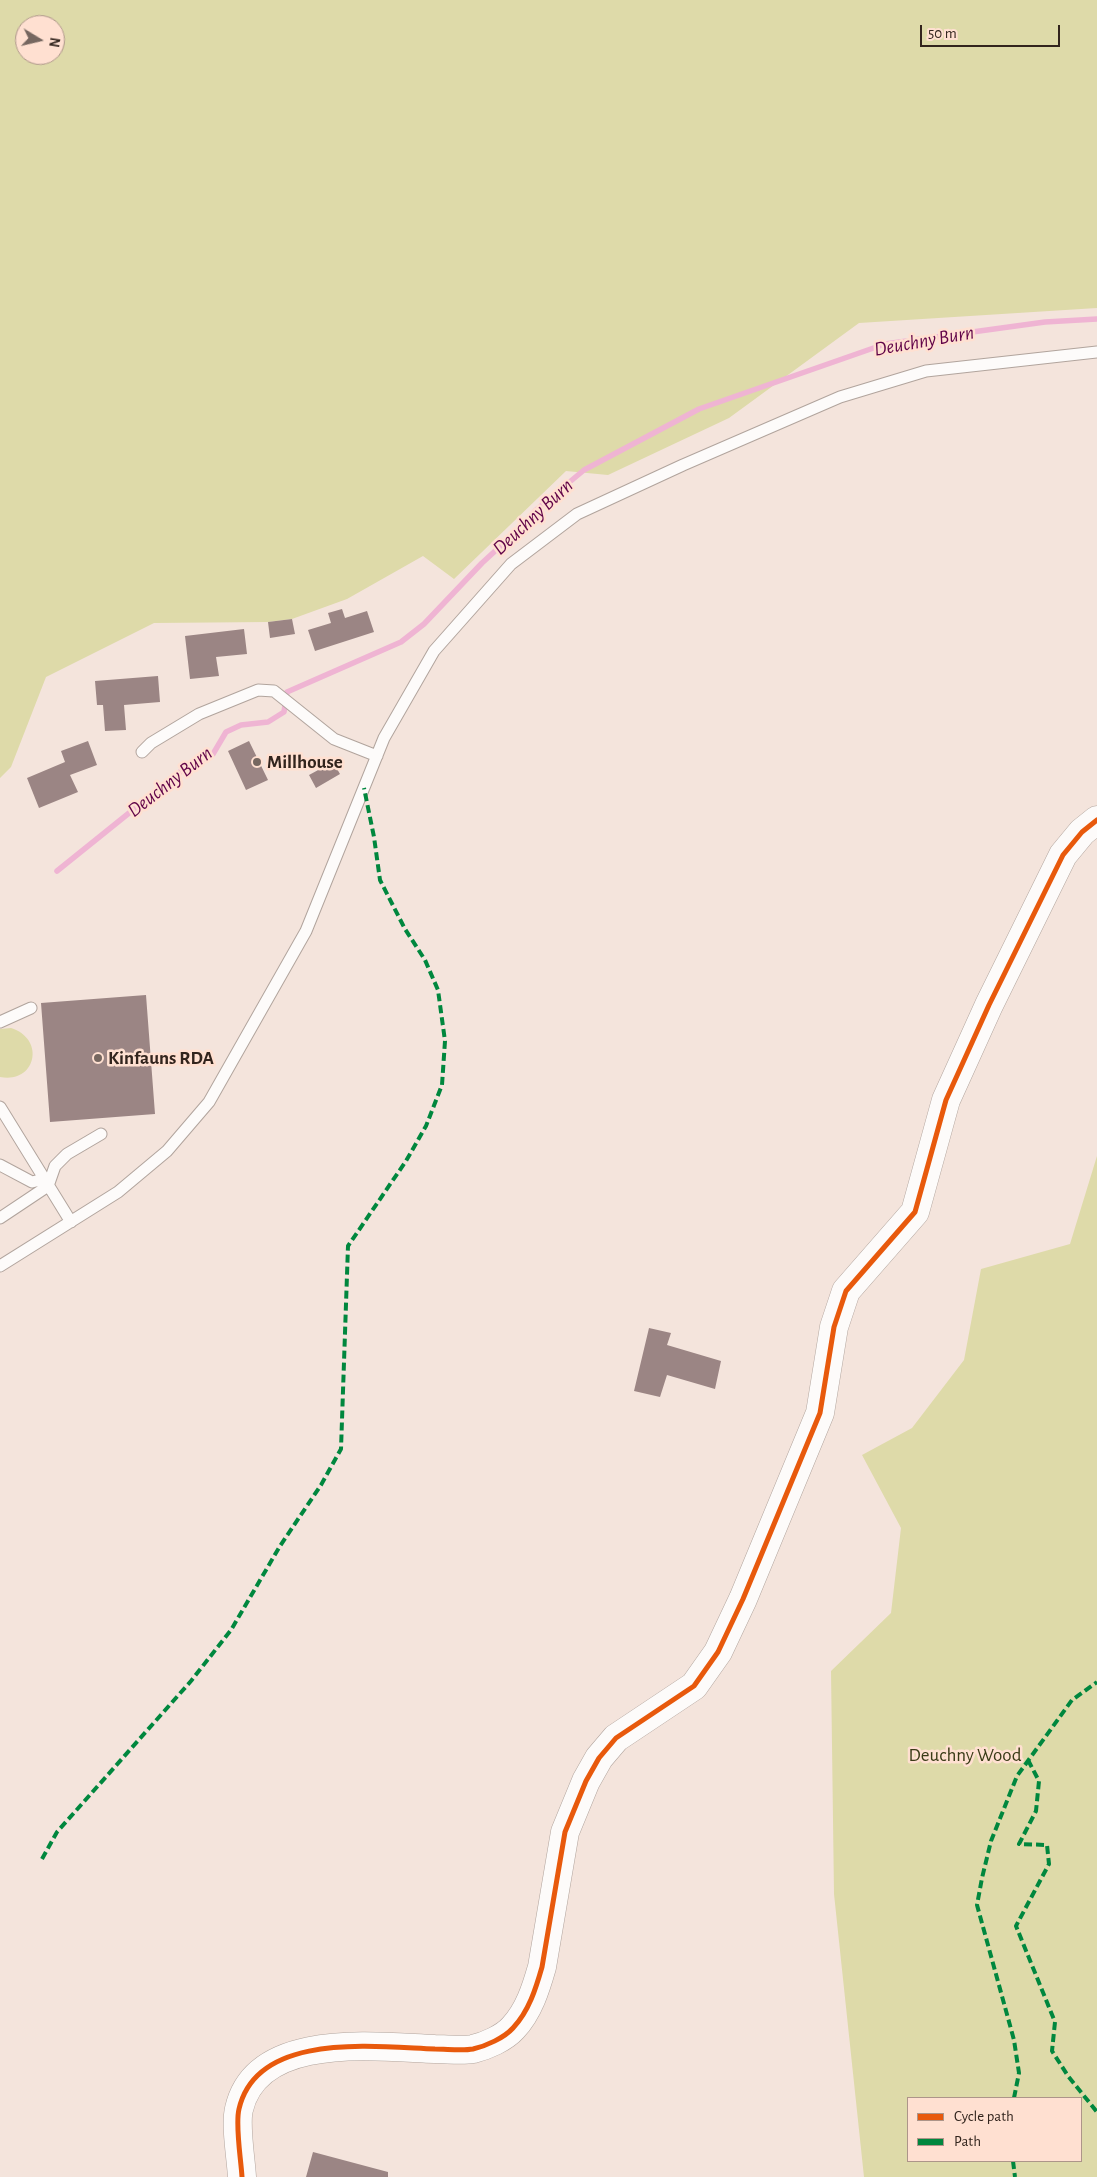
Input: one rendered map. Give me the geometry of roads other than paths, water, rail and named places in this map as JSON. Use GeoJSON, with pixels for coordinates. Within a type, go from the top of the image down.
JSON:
{"type":"FeatureCollection","features":[{"type":"Feature","properties":{"kind":"street"},"geometry":{"type":"LineString","coordinates":[[242,2177],[238,2111],[246,2090],[257,2075],[274,2062],[291,2054],[356,2047],[472,2049],[497,2040],[513,2028],[527,2009],[542,1967],[565,1832],[586,1782],[599,1758],[616,1738],[694,1686],[718,1652],[743,1599],[820,1413],[834,1327],[846,1291],[915,1212],[946,1100],[988,1006],[1063,855],[1082,832],[1097,820]]}},
{"type":"Feature","properties":{"kind":"lane"},"geometry":{"type":"LineString","coordinates":[[0,1266],[118,1192],[167,1151],[209,1102],[306,931],[384,738],[434,652],[512,564],[577,514],[683,465],[840,397],[926,370],[1097,352]]}},
{"type":"Feature","properties":{"kind":"lane"},"geometry":{"type":"LineString","coordinates":[[142,752],[151,743],[199,714],[258,690],[274,691],[334,739],[377,756]]}},
{"type":"Feature","properties":{"kind":"lane"},"geometry":{"type":"LineString","coordinates":[[0,1022],[31,1008]]}},
{"type":"Feature","properties":{"kind":"lane"},"geometry":{"type":"LineString","coordinates":[[0,1107],[71,1222]]}},
{"type":"Feature","properties":{"kind":"lane"},"geometry":{"type":"LineString","coordinates":[[0,1218],[46,1182],[55,1166],[67,1154],[101,1134]]}},
{"type":"Feature","properties":{"kind":"lane"},"geometry":{"type":"LineString","coordinates":[[0,1165],[32,1182],[46,1182]]}},
{"type":"Feature","properties":{"kind":"waterway","name":"Deuchny Burn"},"geometry":{"type":"LineString","coordinates":[[57,871],[180,772],[213,754],[226,732],[241,725],[268,722],[284,712],[287,692],[401,642],[424,624],[536,510],[584,470],[699,409],[885,344],[1045,322],[1097,319]]}},
{"type":"Feature","properties":{"kind":"place","name":"Millhouse"},"geometry":{"type":"Point","coordinates":[257,762]}},
{"type":"Feature","properties":{"kind":"place","name":"Kinfauns RDA"},"geometry":{"type":"Point","coordinates":[98,1058]}},
{"type":"Feature","properties":{"kind":"park label","name":"Deuchny Wood"},"geometry":{"type":"Point","coordinates":[965,1755]}}]}
